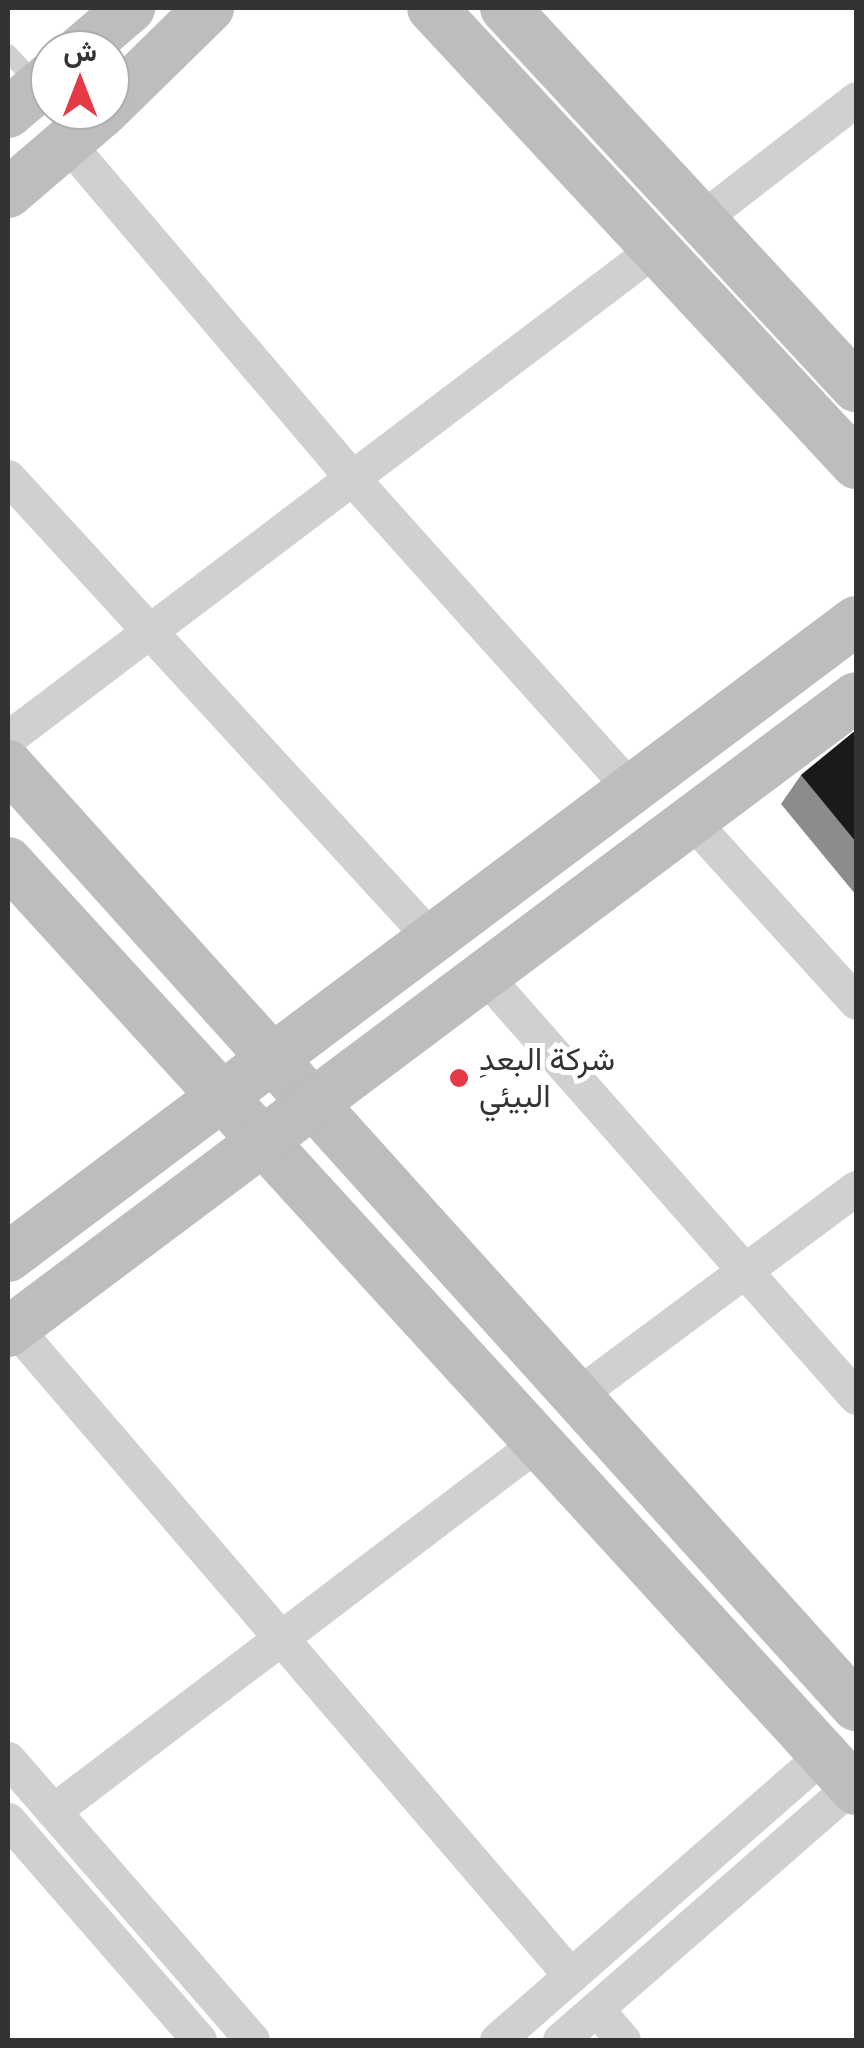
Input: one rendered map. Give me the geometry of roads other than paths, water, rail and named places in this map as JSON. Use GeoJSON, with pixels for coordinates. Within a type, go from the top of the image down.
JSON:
{"type":"FeatureCollection","features":[{"type":"Feature","properties":{"kind":"street"},"geometry":{"type":"LineString","coordinates":[[104,30],[130,8]]}},
{"type":"Feature","properties":{"kind":"street"},"geometry":{"type":"LineString","coordinates":[[130,86],[210,8]]}},
{"type":"Feature","properties":{"kind":"street"},"geometry":{"type":"LineString","coordinates":[[432,8],[856,464]]}},
{"type":"Feature","properties":{"kind":"street"},"geometry":{"type":"LineString","coordinates":[[505,8],[856,387]]}},
{"type":"Feature","properties":{"kind":"street"},"geometry":{"type":"LineString","coordinates":[[701,219],[856,99]]}},
{"type":"Feature","properties":{"kind":"street"},"geometry":{"type":"LineString","coordinates":[[8,193],[84,130]]}},
{"type":"Feature","properties":{"kind":"street"},"geometry":{"type":"LineString","coordinates":[[69,145],[352,478],[632,790]]}},
{"type":"Feature","properties":{"kind":"street"},"geometry":{"type":"LineString","coordinates":[[8,738],[656,248]]}},
{"type":"Feature","properties":{"kind":"street"},"geometry":{"type":"LineString","coordinates":[[8,477],[147,633],[433,940]]}},
{"type":"Feature","properties":{"kind":"street"},"geometry":{"type":"LineString","coordinates":[[8,1257],[856,622]]}},
{"type":"Feature","properties":{"kind":"street"},"geometry":{"type":"LineString","coordinates":[[571,1976],[10,1329],[856,697]]}},
{"type":"Feature","properties":{"kind":"street"},"geometry":{"type":"LineString","coordinates":[[8,764],[856,1706]]}},
{"type":"Feature","properties":{"kind":"street"},"geometry":{"type":"LineString","coordinates":[[692,821],[856,1002]]}},
{"type":"Feature","properties":{"kind":"street"},"geometry":{"type":"LineString","coordinates":[[8,862],[227,1095],[844,1776]]}},
{"type":"Feature","properties":{"kind":"street"},"geometry":{"type":"LineString","coordinates":[[485,976],[856,1396]]}},
{"type":"Feature","properties":{"kind":"street"},"geometry":{"type":"LineString","coordinates":[[577,1396],[856,1188]]}},
{"type":"Feature","properties":{"kind":"street"},"geometry":{"type":"LineString","coordinates":[[53,1811],[540,1441]]}},
{"type":"Feature","properties":{"kind":"street"},"geometry":{"type":"LineString","coordinates":[[8,1758],[252,2040]]}},
{"type":"Feature","properties":{"kind":"street"},"geometry":{"type":"LineString","coordinates":[[497,2040],[571,1976],[844,1776]]}},
{"type":"Feature","properties":{"kind":"street"},"geometry":{"type":"LineString","coordinates":[[560,2040],[844,1776]]}},
{"type":"Feature","properties":{"kind":"street"},"geometry":{"type":"LineString","coordinates":[[11,1831],[199,2040]]}},
{"type":"Feature","properties":{"kind":"street"},"geometry":{"type":"LineString","coordinates":[[596,2009],[623,2040]]}},
{"type":"Feature","properties":{"kind":"place","name":"ِشركة البعد البيئي"},"geometry":{"type":"Point","coordinates":[459,1078]}}]}
